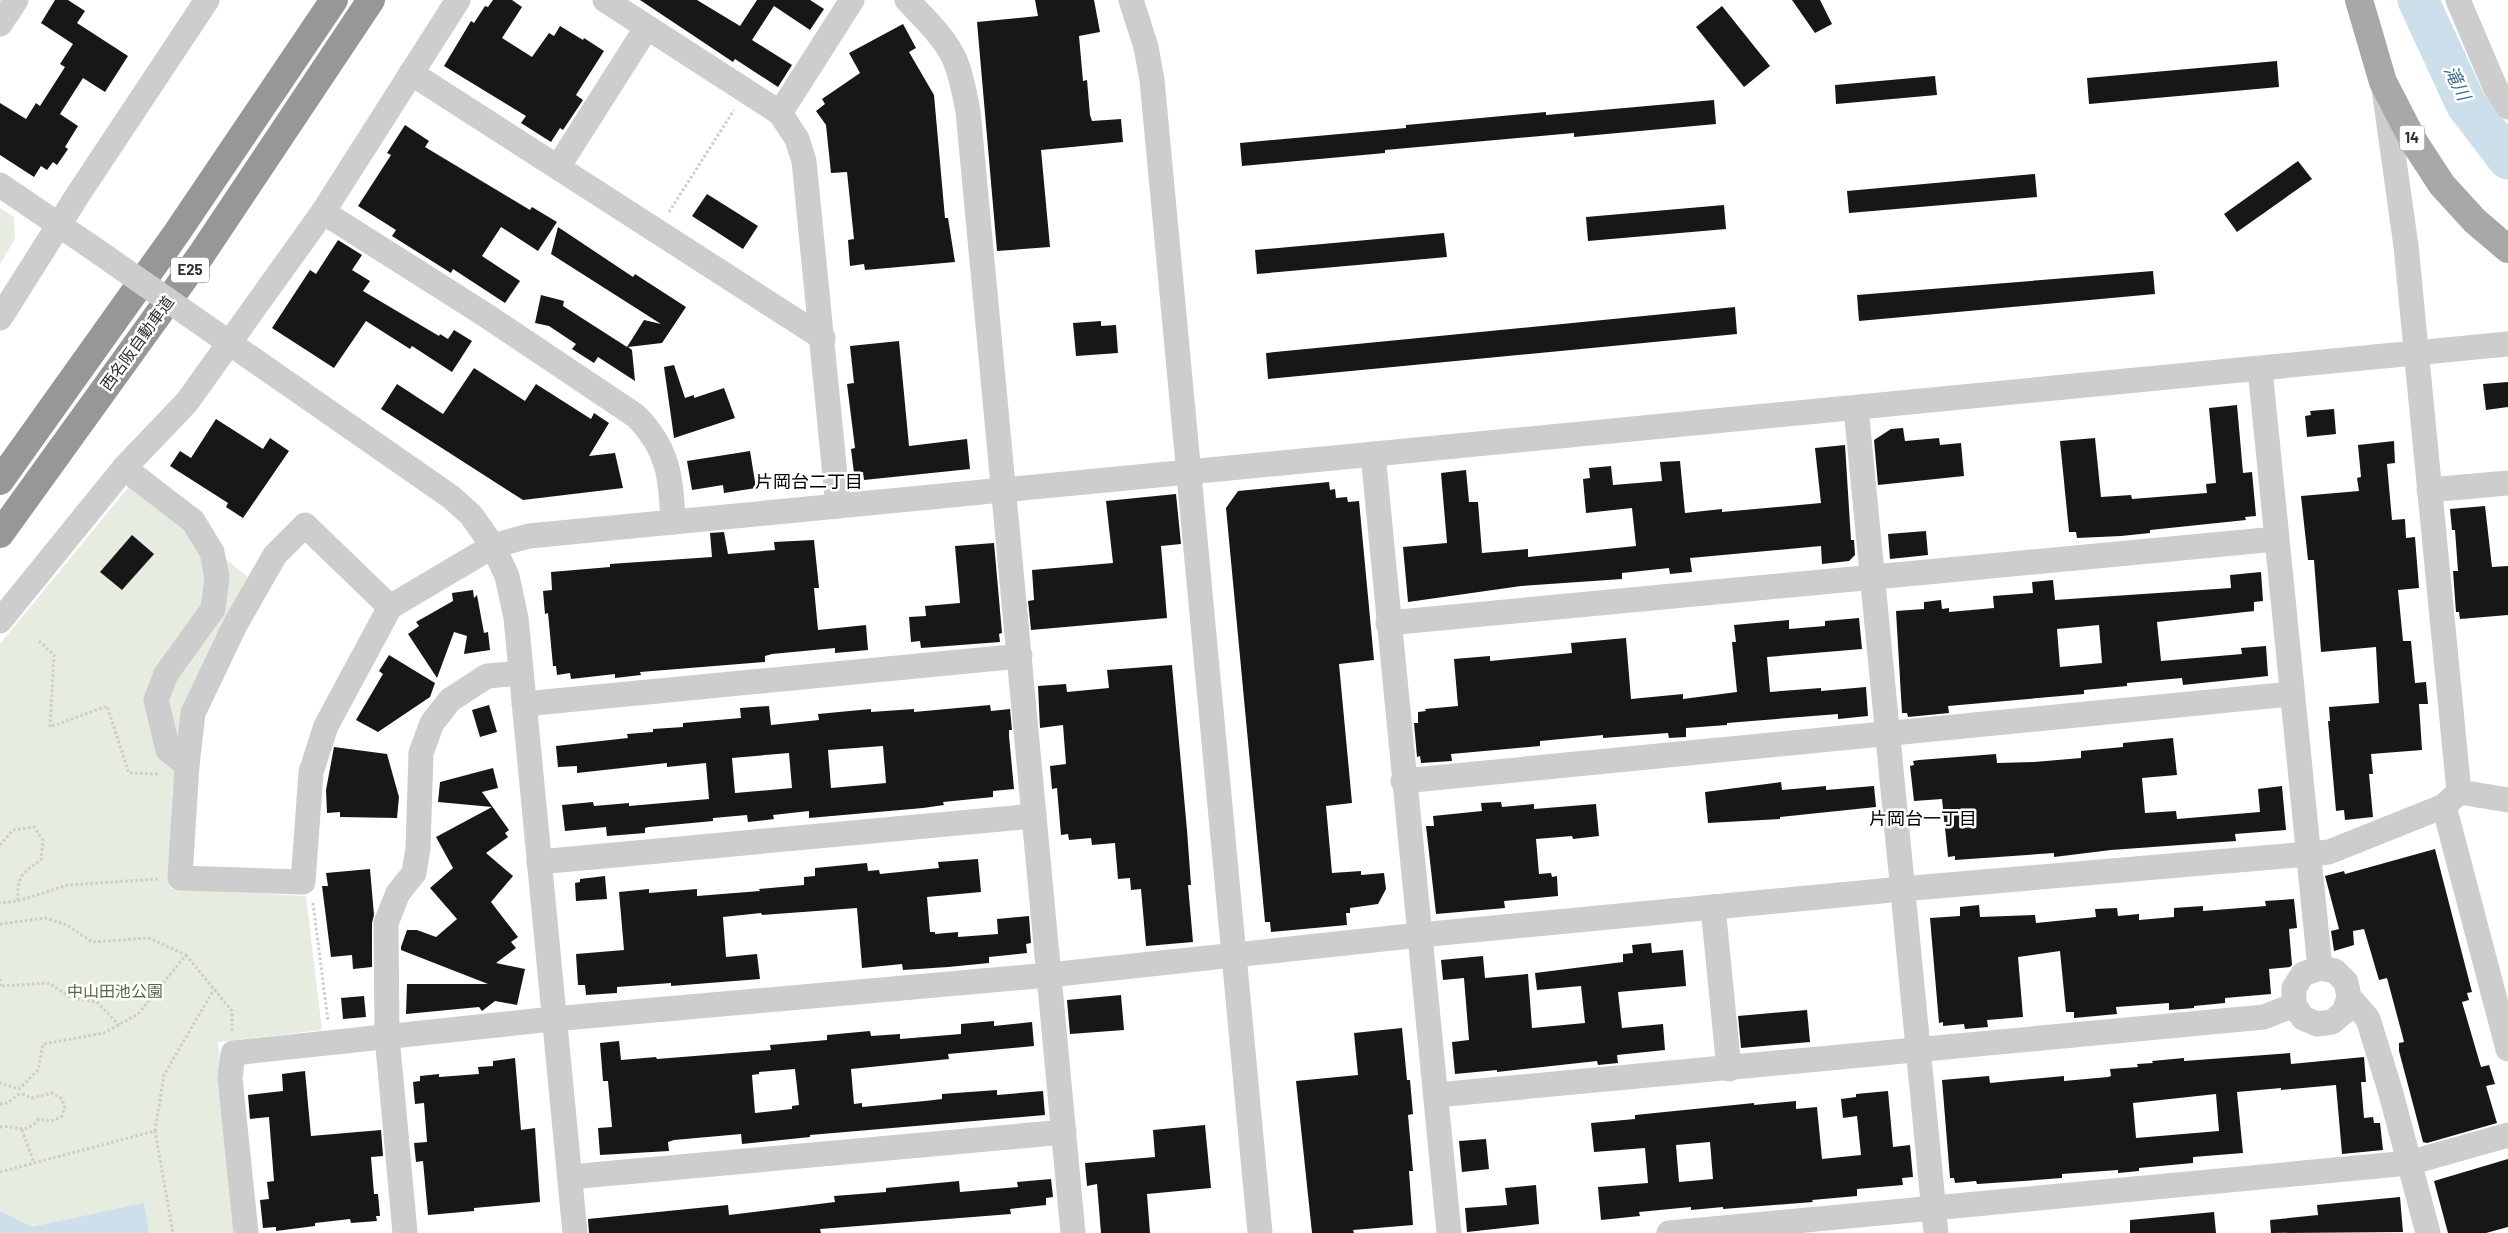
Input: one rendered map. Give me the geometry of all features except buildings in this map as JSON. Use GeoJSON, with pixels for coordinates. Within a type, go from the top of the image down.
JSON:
{"type":"FeatureCollection","features":[{"type":"Feature","properties":{"kind":"highway","name":"西名阪自動車道"},"geometry":{"type":"LineString","coordinates":[[0,481],[176,234],[334,0]]}},
{"type":"Feature","properties":{"kind":"highway","name":"西名阪自動車道"},"geometry":{"type":"LineString","coordinates":[[0,534],[201,255],[371,0]]}},
{"type":"Feature","properties":{"kind":"main road","name":"14"},"geometry":{"type":"LineString","coordinates":[[2359,0],[2383,82],[2414,142],[2442,185],[2475,221],[2508,249]]}},
{"type":"Feature","properties":{"kind":"street"},"geometry":{"type":"LineString","coordinates":[[0,318],[207,0]]}},
{"type":"Feature","properties":{"kind":"street"},"geometry":{"type":"LineString","coordinates":[[0,621],[124,468],[186,402],[224,339],[322,212],[458,0]]}},
{"type":"Feature","properties":{"kind":"street"},"geometry":{"type":"LineString","coordinates":[[605,0],[780,113],[796,139],[804,161],[838,506]]}},
{"type":"Feature","properties":{"kind":"street"},"geometry":{"type":"LineString","coordinates":[[780,113],[852,0]]}},
{"type":"Feature","properties":{"kind":"street"},"geometry":{"type":"LineString","coordinates":[[907,0],[929,24],[952,55],[963,85],[969,121],[1073,1233]]}},
{"type":"Feature","properties":{"kind":"street"},"geometry":{"type":"LineString","coordinates":[[1131,0],[1146,47],[1152,80],[1187,472],[1235,955],[1260,1233]]}},
{"type":"Feature","properties":{"kind":"street"},"geometry":{"type":"LineString","coordinates":[[2458,0],[2495,87],[2508,107]]}},
{"type":"Feature","properties":{"kind":"street"},"geometry":{"type":"LineString","coordinates":[[558,167],[647,27]]}},
{"type":"Feature","properties":{"kind":"street"},"geometry":{"type":"LineString","coordinates":[[411,73],[822,338]]}},
{"type":"Feature","properties":{"kind":"street"},"geometry":{"type":"LineString","coordinates":[[2383,82],[2406,246],[2429,490],[2451,799],[2508,1050]]}},
{"type":"Feature","properties":{"kind":"street"},"geometry":{"type":"LineString","coordinates":[[0,185],[451,498],[471,515],[493,546],[507,576],[514,599],[575,1233]]}},
{"type":"Feature","properties":{"kind":"street"},"geometry":{"type":"LineString","coordinates":[[322,212],[534,347],[636,416],[652,433],[664,454],[671,483],[673,522]]}},
{"type":"Feature","properties":{"kind":"street"},"geometry":{"type":"LineString","coordinates":[[390,607],[306,525],[274,556],[235,625],[193,713],[186,770],[180,878],[304,882],[311,772],[326,726],[390,607],[493,546],[529,536],[2508,344]]}},
{"type":"Feature","properties":{"kind":"street"},"geometry":{"type":"LineString","coordinates":[[2260,369],[2291,694],[2320,968]]}},
{"type":"Feature","properties":{"kind":"street"},"geometry":{"type":"LineString","coordinates":[[1856,408],[1936,1233]]}},
{"type":"Feature","properties":{"kind":"street"},"geometry":{"type":"LineString","coordinates":[[1373,454],[1403,780],[1437,1095],[1448,1233]]}},
{"type":"Feature","properties":{"kind":"street"},"geometry":{"type":"LineString","coordinates":[[124,468],[193,521],[212,552],[218,578],[213,609],[166,674],[156,700],[168,750],[186,770]]}},
{"type":"Feature","properties":{"kind":"street"},"geometry":{"type":"LineString","coordinates":[[2429,490],[2508,483]]}},
{"type":"Feature","properties":{"kind":"street"},"geometry":{"type":"LineString","coordinates":[[1388,623],[2276,539]]}},
{"type":"Feature","properties":{"kind":"street"},"geometry":{"type":"LineString","coordinates":[[524,704],[1020,656]]}},
{"type":"Feature","properties":{"kind":"street"},"geometry":{"type":"LineString","coordinates":[[405,1233],[387,1036],[386,923],[398,893],[414,873],[418,848],[421,752],[432,723],[450,700],[487,676],[521,673]]}},
{"type":"Feature","properties":{"kind":"street"},"geometry":{"type":"LineString","coordinates":[[1403,780],[2291,694]]}},
{"type":"Feature","properties":{"kind":"street"},"geometry":{"type":"LineString","coordinates":[[246,1233],[230,1078],[233,1053],[553,1020],[1049,975],[1420,935],[1902,889],[2329,852],[2451,799],[2508,800]]}},
{"type":"Feature","properties":{"kind":"street"},"geometry":{"type":"LineString","coordinates":[[539,862],[1034,816]]}},
{"type":"Feature","properties":{"kind":"street"},"geometry":{"type":"LineString","coordinates":[[1714,907],[1728,1068]]}},
{"type":"Feature","properties":{"kind":"street"},"geometry":{"type":"LineString","coordinates":[[2349,997],[2344,1012],[2332,1022],[2317,1024],[2302,1018],[2294,1005],[2294,988],[2304,974],[2320,968],[2335,971],[2346,982],[2349,997],[2368,1019],[2428,1233]]}},
{"type":"Feature","properties":{"kind":"street"},"geometry":{"type":"LineString","coordinates":[[1437,1095],[2264,1018],[2294,1005]]}},
{"type":"Feature","properties":{"kind":"street"},"geometry":{"type":"LineString","coordinates":[[570,1177],[1064,1132]]}},
{"type":"Feature","properties":{"kind":"street"},"geometry":{"type":"LineString","coordinates":[[1669,1233],[2409,1163],[2508,1134]]}},
{"type":"Feature","properties":{"kind":"path"},"geometry":{"type":"LineString","coordinates":[[656,232],[746,92]]}},
{"type":"Feature","properties":{"kind":"path"},"geometry":{"type":"LineString","coordinates":[[39,641],[54,655],[50,727],[107,706],[129,773],[186,770]]}},
{"type":"Feature","properties":{"kind":"path"},"geometry":{"type":"LineString","coordinates":[[0,844],[13,830],[34,827],[43,840],[41,860],[22,873],[17,884],[18,900]]}},
{"type":"Feature","properties":{"kind":"path"},"geometry":{"type":"LineString","coordinates":[[0,903],[68,886],[167,878]]}},
{"type":"Feature","properties":{"kind":"path"},"geometry":{"type":"LineString","coordinates":[[304,882],[312,894],[330,1042]]}},
{"type":"Feature","properties":{"kind":"path"},"geometry":{"type":"LineString","coordinates":[[0,924],[45,918],[67,925],[92,942],[149,938],[186,955],[232,1011],[233,1053]]}},
{"type":"Feature","properties":{"kind":"path"},"geometry":{"type":"LineString","coordinates":[[0,1104],[7,1103],[38,1070],[44,1044],[104,1033],[138,1014],[186,955]]}},
{"type":"Feature","properties":{"kind":"path"},"geometry":{"type":"LineString","coordinates":[[0,979],[1,986],[49,983],[71,998],[96,1002],[119,1025]]}},
{"type":"Feature","properties":{"kind":"path"},"geometry":{"type":"LineString","coordinates":[[173,1233],[155,1131],[164,1075],[214,988]]}},
{"type":"Feature","properties":{"kind":"path"},"geometry":{"type":"LineString","coordinates":[[0,1083],[32,1098],[52,1093],[62,1098],[65,1108],[61,1117],[52,1121],[39,1119],[22,1130],[0,1127]]}},
{"type":"Feature","properties":{"kind":"path"},"geometry":{"type":"LineString","coordinates":[[22,1130],[34,1163]]}},
{"type":"Feature","properties":{"kind":"path"},"geometry":{"type":"LineString","coordinates":[[0,1172],[155,1131]]}},
{"type":"Feature","properties":{"kind":"green space"},"geometry":{"type":"Polygon","coordinates":[[[0,208],[14,217],[15,239],[0,264],[0,208]]]}},
{"type":"Feature","properties":{"kind":"green space","name":"中山田池公園"},"geometry":{"type":"Polygon","coordinates":[[[131,484],[248,577],[182,717],[172,793],[171,889],[306,896],[322,1030],[218,1042],[236,1233],[0,1233],[0,644],[131,484]]]}},
{"type":"Feature","properties":{"kind":"water"},"geometry":{"type":"Polygon","coordinates":[[[144,1203],[149,1233],[0,1233],[0,1211],[32,1227],[144,1203]]]}},
{"type":"Feature","properties":{"kind":"waterway","name":"滝川"},"geometry":{"type":"LineString","coordinates":[[2418,0],[2466,104],[2508,159]]}},
{"type":"Feature","properties":{"kind":"district","name":"片岡台二丁目"},"geometry":{"type":"Point","coordinates":[809,482]}},
{"type":"Feature","properties":{"kind":"district","name":"片岡台一丁目"},"geometry":{"type":"Point","coordinates":[1923,819]}}]}
